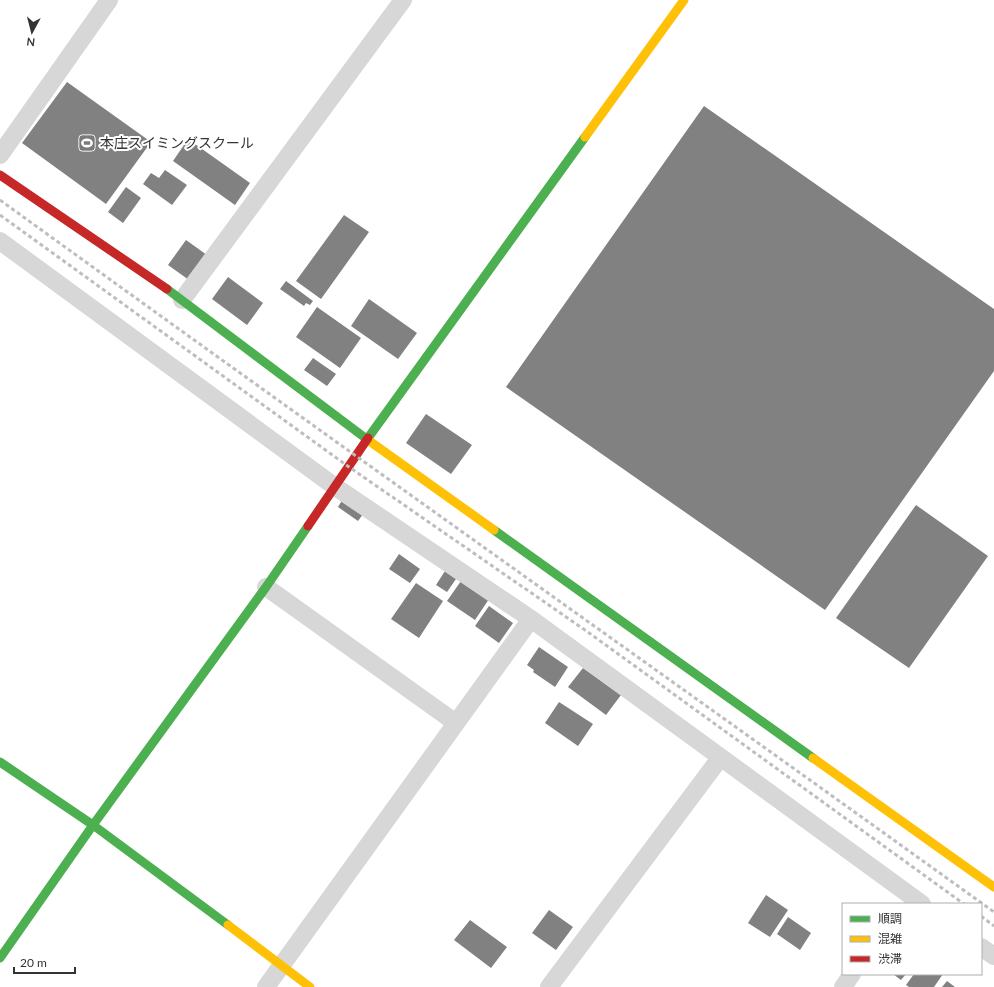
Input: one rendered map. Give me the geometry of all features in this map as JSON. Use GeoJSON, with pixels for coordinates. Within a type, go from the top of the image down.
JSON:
{"type":"FeatureCollection","features":[{"type":"Feature","properties":{"kind":"street"},"geometry":{"type":"LineString","coordinates":[[0,156],[109,0]]}},
{"type":"Feature","properties":{"kind":"street"},"geometry":{"type":"LineString","coordinates":[[182,300],[403,0]]}},
{"type":"Feature","properties":{"kind":"street"},"geometry":{"type":"LineString","coordinates":[[0,958],[93,825],[266,587],[367,439],[684,0]]}},
{"type":"Feature","properties":{"kind":"street"},"geometry":{"type":"LineString","coordinates":[[0,175],[182,300],[367,439],[994,888]]}},
{"type":"Feature","properties":{"kind":"street"},"geometry":{"type":"LineString","coordinates":[[0,241],[334,486],[531,619],[912,901]]}},
{"type":"Feature","properties":{"kind":"street"},"geometry":{"type":"LineString","coordinates":[[266,587],[456,723]]}},
{"type":"Feature","properties":{"kind":"street"},"geometry":{"type":"LineString","coordinates":[[266,987],[531,619]]}},
{"type":"Feature","properties":{"kind":"street"},"geometry":{"type":"LineString","coordinates":[[549,987],[720,758]]}},
{"type":"Feature","properties":{"kind":"street"},"geometry":{"type":"LineString","coordinates":[[0,762],[93,825],[281,967],[310,987]]}},
{"type":"Feature","properties":{"kind":"street"},"geometry":{"type":"LineString","coordinates":[[982,948],[994,956]]}},
{"type":"Feature","properties":{"kind":"street"},"geometry":{"type":"LineString","coordinates":[[842,987],[851,975]]}},
{"type":"Feature","properties":{"kind":"building","name":"本庄スイミングスクール"},"geometry":{"type":"Polygon","coordinates":[[[67,82],[151,142],[106,204],[22,143],[67,82]]]}},
{"type":"Feature","properties":{"kind":"building"},"geometry":{"type":"Polygon","coordinates":[[[704,106],[994,309],[994,371],[825,610],[506,387],[704,106]]]}},
{"type":"Feature","properties":{"kind":"building"},"geometry":{"type":"Polygon","coordinates":[[[188,139],[250,183],[235,205],[173,161],[188,139]]]}},
{"type":"Feature","properties":{"kind":"building"},"geometry":{"type":"Polygon","coordinates":[[[165,170],[187,185],[172,205],[143,184],[151,173],[159,178],[165,170]]]}},
{"type":"Feature","properties":{"kind":"building"},"geometry":{"type":"Polygon","coordinates":[[[126,187],[141,198],[123,223],[108,212],[126,187]]]}},
{"type":"Feature","properties":{"kind":"building"},"geometry":{"type":"Polygon","coordinates":[[[344,215],[369,232],[321,299],[296,281],[344,215]]]}},
{"type":"Feature","properties":{"kind":"building"},"geometry":{"type":"Polygon","coordinates":[[[186,240],[207,255],[189,280],[168,265],[186,240]]]}},
{"type":"Feature","properties":{"kind":"building"},"geometry":{"type":"Polygon","coordinates":[[[228,277],[263,303],[247,325],[212,299],[228,277]]]}},
{"type":"Feature","properties":{"kind":"building"},"geometry":{"type":"Polygon","coordinates":[[[286,281],[313,301],[310,305],[306,303],[304,306],[280,289],[286,281]]]}},
{"type":"Feature","properties":{"kind":"building"},"geometry":{"type":"Polygon","coordinates":[[[369,299],[417,333],[398,359],[351,326],[369,299]]]}},
{"type":"Feature","properties":{"kind":"building"},"geometry":{"type":"Polygon","coordinates":[[[317,307],[361,338],[340,368],[296,337],[317,307]]]}},
{"type":"Feature","properties":{"kind":"building"},"geometry":{"type":"Polygon","coordinates":[[[313,358],[336,374],[327,386],[304,370],[313,358]]]}},
{"type":"Feature","properties":{"kind":"building"},"geometry":{"type":"Polygon","coordinates":[[[426,414],[472,445],[451,474],[406,443],[426,414]]]}},
{"type":"Feature","properties":{"kind":"building"},"geometry":{"type":"Polygon","coordinates":[[[344,497],[366,510],[358,521],[338,507],[344,497]]]}},
{"type":"Feature","properties":{"kind":"building"},"geometry":{"type":"Polygon","coordinates":[[[916,505],[988,556],[909,668],[836,618],[916,505]]]}},
{"type":"Feature","properties":{"kind":"building"},"geometry":{"type":"Polygon","coordinates":[[[399,554],[420,569],[410,583],[389,569],[399,554]]]}},
{"type":"Feature","properties":{"kind":"building"},"geometry":{"type":"Polygon","coordinates":[[[445,571],[456,579],[447,592],[436,585],[445,571]]]}},
{"type":"Feature","properties":{"kind":"building"},"geometry":{"type":"Polygon","coordinates":[[[461,581],[489,599],[475,620],[447,601],[461,581]]]}},
{"type":"Feature","properties":{"kind":"building"},"geometry":{"type":"Polygon","coordinates":[[[416,583],[443,601],[419,638],[391,619],[416,583]]]}},
{"type":"Feature","properties":{"kind":"building"},"geometry":{"type":"Polygon","coordinates":[[[489,606],[513,623],[499,643],[475,626],[489,606]]]}},
{"type":"Feature","properties":{"kind":"building"},"geometry":{"type":"Polygon","coordinates":[[[539,647],[568,667],[555,687],[533,672],[534,670],[527,665],[539,647]]]}},
{"type":"Feature","properties":{"kind":"building"},"geometry":{"type":"Polygon","coordinates":[[[583,668],[621,695],[606,715],[568,687],[583,668]]]}},
{"type":"Feature","properties":{"kind":"building"},"geometry":{"type":"Polygon","coordinates":[[[559,702],[593,724],[578,746],[545,723],[559,702]]]}},
{"type":"Feature","properties":{"kind":"building"},"geometry":{"type":"Polygon","coordinates":[[[766,895],[788,910],[770,937],[748,923],[766,895]]]}},
{"type":"Feature","properties":{"kind":"building"},"geometry":{"type":"Polygon","coordinates":[[[549,910],[573,927],[556,950],[532,933],[549,910]]]}},
{"type":"Feature","properties":{"kind":"building"},"geometry":{"type":"Polygon","coordinates":[[[788,917],[811,933],[800,950],[777,934],[788,917]]]}},
{"type":"Feature","properties":{"kind":"building"},"geometry":{"type":"Polygon","coordinates":[[[470,920],[507,947],[491,968],[454,940],[470,920]]]}},
{"type":"Feature","properties":{"kind":"building"},"geometry":{"type":"Polygon","coordinates":[[[894,975],[905,975],[901,980],[894,975]]]}},
{"type":"Feature","properties":{"kind":"building"},"geometry":{"type":"Polygon","coordinates":[[[913,975],[942,975],[934,987],[909,987],[906,985],[913,975]]]}},
{"type":"Feature","properties":{"kind":"building"},"geometry":{"type":"Polygon","coordinates":[[[947,981],[955,987],[942,987],[947,981]]]}},
{"type":"Feature","properties":{"kind":"railway"},"geometry":{"type":"LineString","coordinates":[[0,200],[981,903]]}},
{"type":"Feature","properties":{"kind":"railway"},"geometry":{"type":"LineString","coordinates":[[0,215],[349,467],[585,630],[963,903]]}},
{"type":"Feature","properties":{"kind":"railway"},"geometry":{"type":"LineString","coordinates":[[982,903],[994,912]]}},
{"type":"Feature","properties":{"kind":"railway"},"geometry":{"type":"LineString","coordinates":[[982,917],[994,926]]}},
{"type":"Feature","properties":{"kind":"traffic: fast"},"geometry":{"type":"LineString","coordinates":[[368,438],[585,137]]}},
{"type":"Feature","properties":{"kind":"traffic: fast"},"geometry":{"type":"LineString","coordinates":[[167,289],[368,440]]}},
{"type":"Feature","properties":{"kind":"traffic: fast"},"geometry":{"type":"LineString","coordinates":[[0,958],[93,825],[266,587],[308,526]]}},
{"type":"Feature","properties":{"kind":"traffic: fast"},"geometry":{"type":"LineString","coordinates":[[494,530],[813,758]]}},
{"type":"Feature","properties":{"kind":"traffic: fast"},"geometry":{"type":"LineString","coordinates":[[0,762],[93,825],[228,925]]}},
{"type":"Feature","properties":{"kind":"traffic: slow"},"geometry":{"type":"LineString","coordinates":[[585,137],[684,0]]}},
{"type":"Feature","properties":{"kind":"traffic: slow"},"geometry":{"type":"LineString","coordinates":[[368,440],[494,530]]}},
{"type":"Feature","properties":{"kind":"traffic: slow"},"geometry":{"type":"LineString","coordinates":[[813,758],[994,887]]}},
{"type":"Feature","properties":{"kind":"traffic: slow"},"geometry":{"type":"LineString","coordinates":[[228,925],[310,987]]}},
{"type":"Feature","properties":{"kind":"traffic: jam"},"geometry":{"type":"LineString","coordinates":[[0,175],[167,289]]}},
{"type":"Feature","properties":{"kind":"traffic: jam"},"geometry":{"type":"LineString","coordinates":[[308,526],[368,438]]}},
{"type":"Feature","properties":{"kind":"place","name":"本庄スイミングスクール"},"geometry":{"type":"Point","coordinates":[87,143]}}]}
